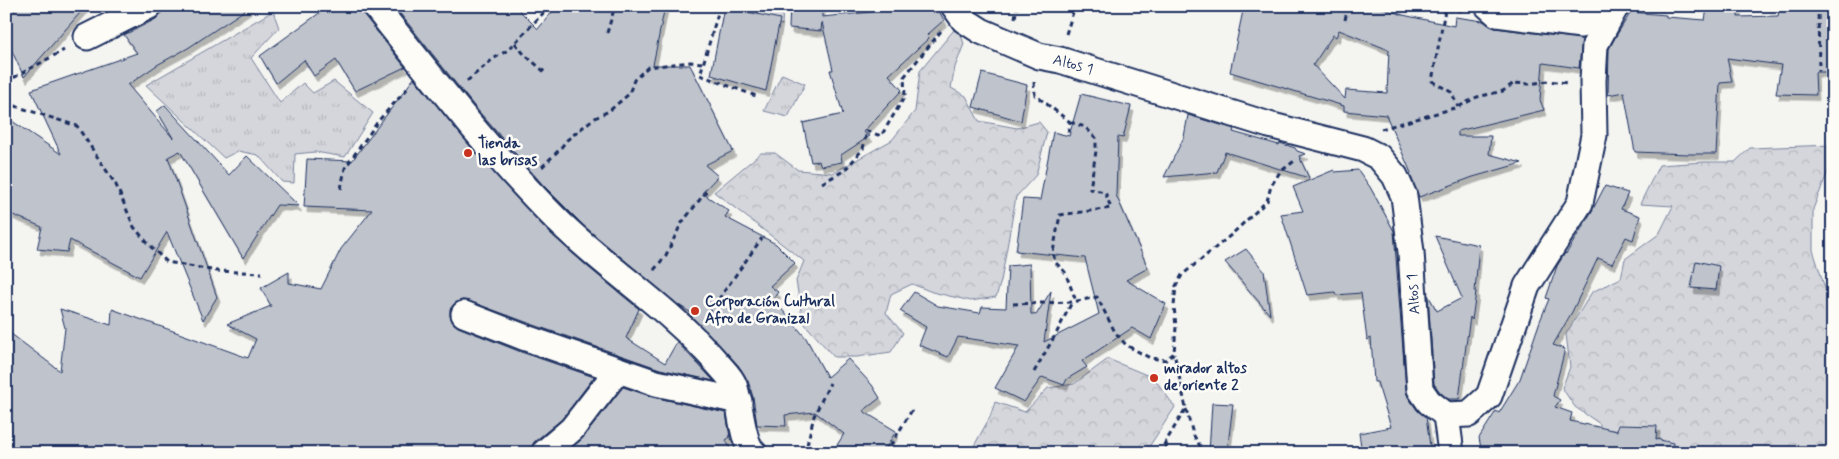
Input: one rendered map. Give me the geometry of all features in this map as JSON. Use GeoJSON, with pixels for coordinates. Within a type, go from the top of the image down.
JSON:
{"type":"FeatureCollection","features":[{"type":"Feature","properties":{"kind":"street"},"geometry":{"type":"LineString","coordinates":[[87,37],[149,6]]}},
{"type":"Feature","properties":{"kind":"street"},"geometry":{"type":"LineString","coordinates":[[375,6],[447,98],[523,184],[577,238],[610,268],[640,291],[717,362],[733,383],[739,401],[744,431],[754,453]]}},
{"type":"Feature","properties":{"kind":"street"},"geometry":{"type":"LineString","coordinates":[[1493,10],[1581,25],[1616,7]]}},
{"type":"Feature","properties":{"kind":"street"},"geometry":{"type":"LineString","coordinates":[[1451,453],[1446,415],[1469,414],[1489,396],[1527,286],[1580,203],[1594,135],[1593,88],[1595,45],[1616,7]]}},
{"type":"Feature","properties":{"kind":"street","name":"Altos 1"},"geometry":{"type":"LineString","coordinates":[[956,9],[964,20],[981,31],[1040,56],[1060,60],[1307,136],[1363,149],[1378,157],[1395,176],[1404,196],[1411,252],[1420,389],[1429,402],[1446,415]]}},
{"type":"Feature","properties":{"kind":"street"},"geometry":{"type":"LineString","coordinates":[[464,314],[656,384],[739,401]]}},
{"type":"Feature","properties":{"kind":"street"},"geometry":{"type":"LineString","coordinates":[[544,453],[572,429],[618,370]]}},
{"type":"Feature","properties":{"kind":"path"},"geometry":{"type":"LineString","coordinates":[[447,98],[493,59],[508,50],[550,6]]}},
{"type":"Feature","properties":{"kind":"path"},"geometry":{"type":"LineString","coordinates":[[607,33],[615,6]]}},
{"type":"Feature","properties":{"kind":"path"},"geometry":{"type":"LineString","coordinates":[[720,6],[700,75],[756,96]]}},
{"type":"Feature","properties":{"kind":"path"},"geometry":{"type":"LineString","coordinates":[[1345,20],[1348,6]]}},
{"type":"Feature","properties":{"kind":"path"},"geometry":{"type":"LineString","coordinates":[[1412,6],[1446,10],[1493,10]]}},
{"type":"Feature","properties":{"kind":"path"},"geometry":{"type":"LineString","coordinates":[[1616,7],[1668,10],[1687,6]]}},
{"type":"Feature","properties":{"kind":"path"},"geometry":{"type":"LineString","coordinates":[[1818,6],[1819,71]]}},
{"type":"Feature","properties":{"kind":"path"},"geometry":{"type":"LineString","coordinates":[[822,183],[845,170],[863,149],[868,131],[881,136],[905,96],[904,77],[956,9]]}},
{"type":"Feature","properties":{"kind":"path"},"geometry":{"type":"LineString","coordinates":[[1446,10],[1432,81],[1451,92],[1458,107]]}},
{"type":"Feature","properties":{"kind":"path"},"geometry":{"type":"LineString","coordinates":[[6,82],[87,37]]}},
{"type":"Feature","properties":{"kind":"path"},"geometry":{"type":"LineString","coordinates":[[515,43],[524,54],[547,74]]}},
{"type":"Feature","properties":{"kind":"path"},"geometry":{"type":"LineString","coordinates":[[1040,56],[1034,83],[1035,95],[1070,122],[1084,127],[1096,138],[1096,151],[1090,189],[1105,192],[1111,208],[1060,215],[1053,252],[1055,262],[1064,272],[1076,301]]}},
{"type":"Feature","properties":{"kind":"path"},"geometry":{"type":"LineString","coordinates":[[523,184],[567,140],[593,119],[609,112],[628,94],[634,80],[648,67],[690,62],[703,63]]}},
{"type":"Feature","properties":{"kind":"path"},"geometry":{"type":"LineString","coordinates":[[341,189],[346,168],[379,120],[425,69]]}},
{"type":"Feature","properties":{"kind":"path"},"geometry":{"type":"LineString","coordinates":[[1363,149],[1374,130],[1458,107],[1477,97],[1503,90],[1514,83],[1530,84],[1548,81],[1593,88]]}},
{"type":"Feature","properties":{"kind":"path"},"geometry":{"type":"LineString","coordinates":[[6,103],[77,126],[116,185],[134,227],[167,262],[217,271],[262,273]]}},
{"type":"Feature","properties":{"kind":"path"},"geometry":{"type":"LineString","coordinates":[[1068,133],[1070,122]]}},
{"type":"Feature","properties":{"kind":"path"},"geometry":{"type":"LineString","coordinates":[[1204,453],[1193,434],[1174,353],[1176,286],[1182,275],[1231,235],[1267,201],[1271,186],[1280,172],[1296,161],[1307,136]]}},
{"type":"Feature","properties":{"kind":"path"},"geometry":{"type":"LineString","coordinates":[[640,291],[666,255],[681,224],[708,189]]}},
{"type":"Feature","properties":{"kind":"path"},"geometry":{"type":"LineString","coordinates":[[691,337],[762,238]]}},
{"type":"Feature","properties":{"kind":"path"},"geometry":{"type":"LineString","coordinates":[[1013,304],[1072,302],[1097,297],[1115,332],[1126,345],[1150,358],[1166,360],[1174,353]]}},
{"type":"Feature","properties":{"kind":"path"},"geometry":{"type":"LineString","coordinates":[[1034,372],[1072,302]]}},
{"type":"Feature","properties":{"kind":"path"},"geometry":{"type":"LineString","coordinates":[[805,453],[814,416],[830,384]]}},
{"type":"Feature","properties":{"kind":"path"},"geometry":{"type":"LineString","coordinates":[[1159,453],[1186,408]]}},
{"type":"Feature","properties":{"kind":"path"},"geometry":{"type":"LineString","coordinates":[[886,453],[912,410]]}},
{"type":"Feature","properties":{"kind":"path"},"geometry":{"type":"LineString","coordinates":[[1166,443],[1167,453]]}},
{"type":"Feature","properties":{"kind":"green space"},"geometry":{"type":"Polygon","coordinates":[[[755,6],[783,6],[782,25],[756,23],[759,8],[755,6]]]}},
{"type":"Feature","properties":{"kind":"green space"},"geometry":{"type":"Polygon","coordinates":[[[273,11],[279,28],[251,58],[280,103],[303,83],[313,93],[334,81],[373,113],[345,157],[315,152],[295,154],[294,183],[282,182],[258,155],[238,151],[224,158],[146,85],[273,11]]]}},
{"type":"Feature","properties":{"kind":"green space"},"geometry":{"type":"Polygon","coordinates":[[[958,25],[964,44],[955,67],[951,88],[966,96],[979,121],[1017,128],[1039,122],[1047,132],[1036,175],[1016,197],[1001,281],[996,297],[971,301],[932,292],[912,284],[891,294],[886,313],[903,333],[891,352],[857,357],[834,357],[803,322],[796,281],[804,261],[714,192],[761,153],[775,153],[798,170],[833,173],[892,140],[915,111],[920,71],[958,25]]]}},
{"type":"Feature","properties":{"kind":"green space"},"geometry":{"type":"Polygon","coordinates":[[[782,74],[805,84],[788,117],[764,111],[782,74]]]}},
{"type":"Feature","properties":{"kind":"green space"},"geometry":{"type":"Polygon","coordinates":[[[1833,145],[1833,159],[1813,209],[1813,250],[1833,314],[1833,453],[1599,453],[1601,443],[1600,424],[1575,407],[1562,388],[1570,367],[1566,334],[1592,292],[1621,278],[1625,259],[1659,234],[1673,206],[1640,204],[1659,165],[1735,162],[1750,148],[1833,145]]]}},
{"type":"Feature","properties":{"kind":"green space"},"geometry":{"type":"Polygon","coordinates":[[[1108,359],[1154,378],[1175,407],[1145,453],[970,453],[990,417],[995,402],[1025,412],[1048,388],[1074,384],[1108,359]]]}},
{"type":"Feature","properties":{"kind":"building"},"geometry":{"type":"Polygon","coordinates":[[[17,6],[86,6],[24,77],[10,47],[12,10],[15,10],[17,6]]]}},
{"type":"Feature","properties":{"kind":"building"},"geometry":{"type":"Polygon","coordinates":[[[163,6],[251,6],[128,85],[173,138],[157,111],[165,105],[229,175],[247,156],[299,206],[277,205],[243,258],[180,151],[168,157],[217,297],[203,320],[167,232],[140,277],[70,240],[67,252],[37,249],[42,227],[6,212],[6,117],[61,154],[31,90],[137,53],[124,35],[156,19],[161,13],[163,6]]]}},
{"type":"Feature","properties":{"kind":"building"},"geometry":{"type":"Polygon","coordinates":[[[329,6],[361,6],[364,15],[405,67],[355,91],[336,60],[314,76],[304,60],[276,83],[260,56],[329,6]]]}},
{"type":"Feature","properties":{"kind":"building"},"geometry":{"type":"Polygon","coordinates":[[[394,6],[515,6],[538,29],[557,6],[665,6],[653,65],[690,65],[733,151],[705,165],[718,176],[702,193],[729,211],[725,217],[776,244],[795,263],[770,286],[778,292],[773,299],[806,338],[827,377],[848,359],[872,385],[880,398],[863,411],[896,431],[883,453],[832,453],[844,434],[815,412],[785,415],[786,426],[757,425],[753,397],[748,381],[738,365],[691,316],[693,314],[677,304],[586,228],[543,185],[474,106],[394,6]]]}},
{"type":"Feature","properties":{"kind":"building"},"geometry":{"type":"Polygon","coordinates":[[[790,6],[822,6],[822,17],[872,12],[870,6],[936,6],[944,20],[927,35],[929,38],[889,75],[902,90],[863,132],[870,136],[841,155],[842,162],[821,166],[819,161],[811,162],[803,123],[843,114],[830,70],[833,70],[822,22],[821,31],[789,28],[790,6]]]}},
{"type":"Feature","properties":{"kind":"building"},"geometry":{"type":"Polygon","coordinates":[[[1244,6],[1376,6],[1403,15],[1454,26],[1455,17],[1483,21],[1495,28],[1582,39],[1579,68],[1543,63],[1540,100],[1544,110],[1458,131],[1458,136],[1491,136],[1489,154],[1522,163],[1473,177],[1419,197],[1411,173],[1386,115],[1344,111],[1344,106],[1230,72],[1244,6]],[[1339,30],[1336,37],[1333,35],[1313,65],[1345,99],[1346,90],[1387,93],[1389,50],[1339,30]]]}},
{"type":"Feature","properties":{"kind":"building"},"geometry":{"type":"Polygon","coordinates":[[[1719,6],[1738,6],[1738,17],[1778,16],[1779,10],[1796,8],[1796,6],[1833,6],[1833,72],[1815,72],[1816,95],[1776,94],[1781,65],[1727,58],[1732,82],[1720,83],[1716,154],[1635,152],[1624,92],[1608,95],[1609,49],[1616,36],[1631,12],[1705,20],[1707,9],[1718,10],[1719,6]]]}},
{"type":"Feature","properties":{"kind":"building"},"geometry":{"type":"Polygon","coordinates":[[[724,7],[780,19],[766,91],[711,75],[724,7]]]}},
{"type":"Feature","properties":{"kind":"building"},"geometry":{"type":"Polygon","coordinates":[[[982,73],[1027,85],[1021,121],[973,107],[982,73]]]}},
{"type":"Feature","properties":{"kind":"building"},"geometry":{"type":"Polygon","coordinates":[[[414,78],[475,152],[547,230],[639,309],[626,338],[665,363],[677,342],[714,381],[660,369],[462,300],[455,303],[450,309],[453,323],[458,327],[521,352],[594,377],[562,419],[534,442],[530,453],[6,453],[6,330],[60,371],[65,328],[60,309],[111,325],[112,309],[248,358],[256,339],[227,324],[271,306],[261,288],[289,272],[289,283],[321,289],[341,249],[372,210],[304,207],[307,159],[352,161],[414,78]]]}},
{"type":"Feature","properties":{"kind":"building"},"geometry":{"type":"Polygon","coordinates":[[[1081,94],[1131,106],[1123,138],[1118,137],[1116,195],[1148,268],[1126,280],[1166,304],[1151,339],[1132,328],[1082,361],[1087,367],[1067,379],[1064,385],[1042,377],[1024,402],[995,388],[1019,346],[958,337],[948,357],[919,345],[926,327],[900,311],[914,292],[938,306],[980,313],[982,307],[1006,308],[1008,266],[1030,264],[1031,314],[1036,315],[1051,291],[1044,342],[1099,314],[1085,258],[1016,251],[1023,199],[1040,200],[1053,132],[1069,136],[1081,94]]]}},
{"type":"Feature","properties":{"kind":"building"},"geometry":{"type":"Polygon","coordinates":[[[1188,115],[1234,129],[1233,132],[1295,148],[1297,151],[1306,154],[1299,156],[1309,178],[1225,152],[1217,172],[1164,177],[1184,137],[1188,115]]]}},
{"type":"Feature","properties":{"kind":"building"},"geometry":{"type":"Polygon","coordinates":[[[1334,170],[1335,172],[1358,170],[1370,187],[1394,231],[1406,390],[1408,397],[1417,410],[1426,417],[1431,453],[1362,453],[1359,433],[1391,427],[1377,382],[1374,382],[1371,338],[1367,340],[1361,293],[1336,295],[1335,292],[1307,295],[1281,214],[1303,211],[1293,187],[1334,170]]]}},
{"type":"Feature","properties":{"kind":"building"},"geometry":{"type":"Polygon","coordinates":[[[1605,186],[1628,193],[1621,209],[1640,216],[1633,240],[1626,237],[1612,264],[1598,258],[1572,312],[1553,345],[1565,349],[1553,396],[1560,400],[1555,407],[1572,413],[1570,421],[1617,431],[1618,425],[1657,426],[1656,439],[1673,443],[1672,453],[1482,453],[1479,438],[1496,411],[1499,413],[1520,379],[1549,299],[1546,298],[1557,266],[1592,211],[1605,186]]]}},
{"type":"Feature","properties":{"kind":"building"},"geometry":{"type":"Polygon","coordinates":[[[1435,236],[1479,245],[1476,292],[1472,320],[1470,317],[1459,399],[1448,399],[1434,384],[1428,295],[1437,311],[1462,298],[1435,236]]]}},
{"type":"Feature","properties":{"kind":"building"},"geometry":{"type":"Polygon","coordinates":[[[1246,249],[1264,271],[1270,315],[1225,262],[1246,249]]]}},
{"type":"Feature","properties":{"kind":"building"},"geometry":{"type":"Polygon","coordinates":[[[1696,261],[1719,266],[1716,290],[1691,288],[1696,261]]]}},
{"type":"Feature","properties":{"kind":"building"},"geometry":{"type":"Polygon","coordinates":[[[623,387],[653,397],[726,413],[730,437],[726,440],[732,453],[566,453],[583,438],[623,387]]]}},
{"type":"Feature","properties":{"kind":"building"},"geometry":{"type":"Polygon","coordinates":[[[1212,403],[1233,404],[1227,453],[1209,453],[1212,403]]]}},
{"type":"Feature","properties":{"kind":"place","name":"Tienda las brisas"},"geometry":{"type":"Point","coordinates":[468,153]}},
{"type":"Feature","properties":{"kind":"place","name":"Corporación Cultural Afro de Granizal"},"geometry":{"type":"Point","coordinates":[695,311]}},
{"type":"Feature","properties":{"kind":"place","name":"mirador altos de oriente 2"},"geometry":{"type":"Point","coordinates":[1154,378]}}]}
